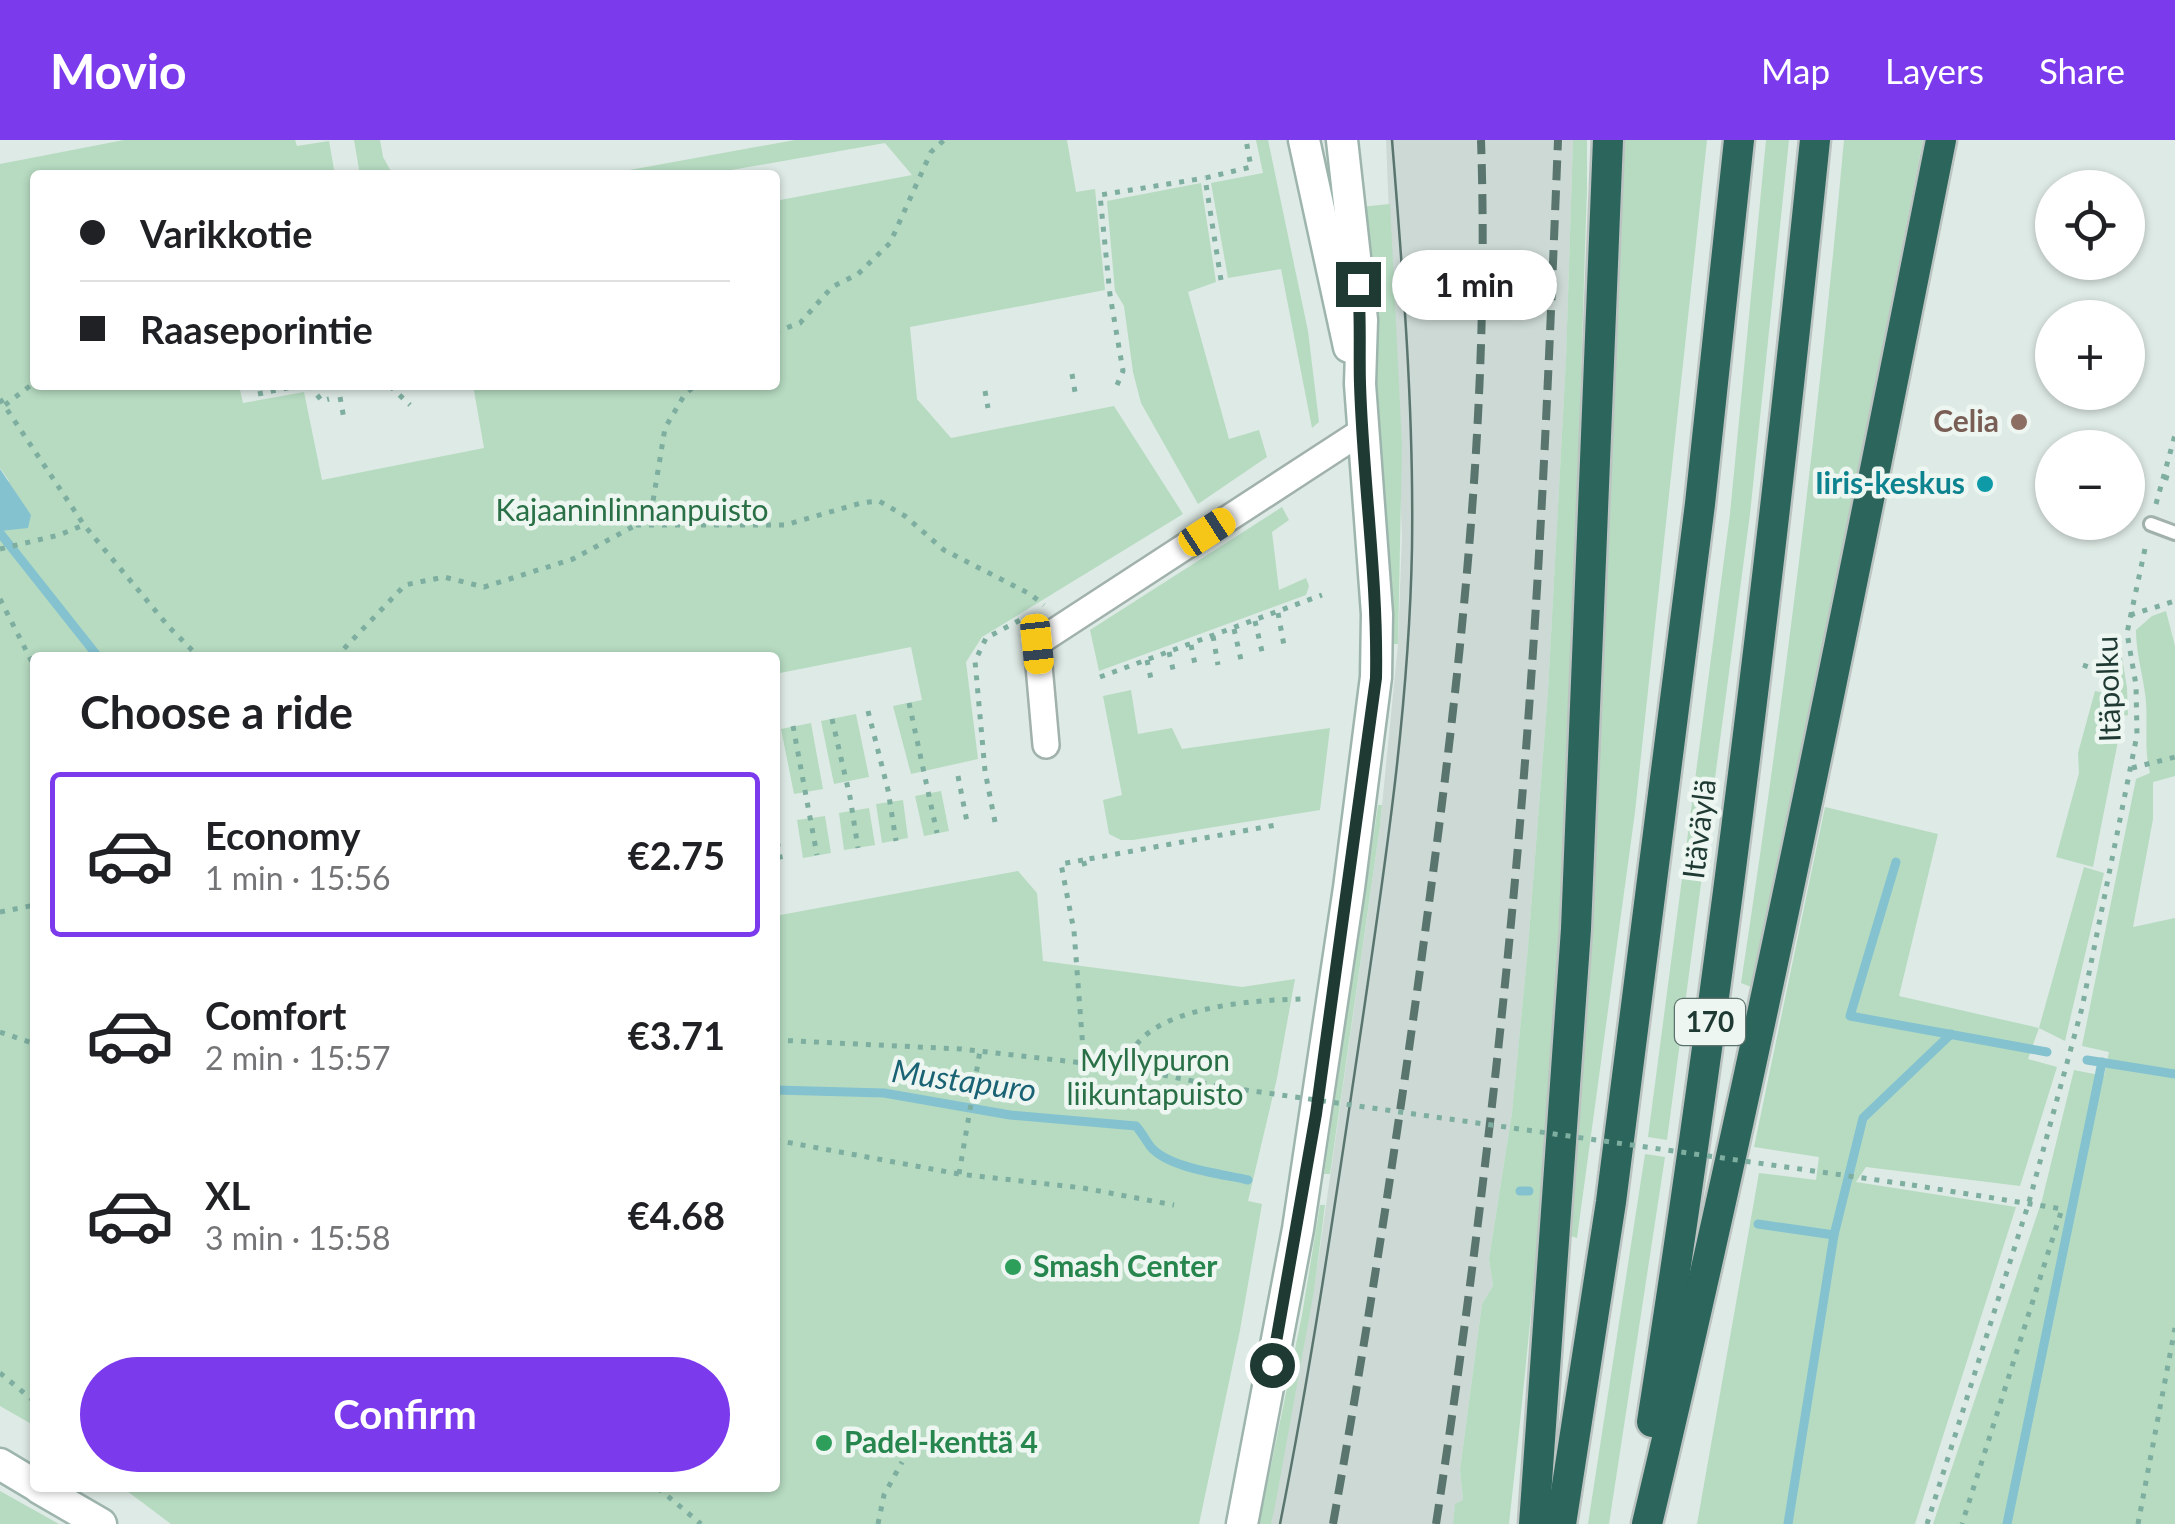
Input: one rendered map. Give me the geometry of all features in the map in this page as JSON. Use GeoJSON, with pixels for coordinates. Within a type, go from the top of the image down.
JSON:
{"type":"FeatureCollection","features":[{"type":"Feature","properties":{"kind":"highway"},"geometry":{"type":"LineString","coordinates":[[1534,1524],[1576,929],[1608,140]]}},
{"type":"Feature","properties":{"kind":"highway","name":"Itäväylä"},"geometry":{"type":"LineString","coordinates":[[1561,1524],[1634,1028],[1700,504],[1739,140]]}},
{"type":"Feature","properties":{"kind":"highway","name":"Itäväylä"},"geometry":{"type":"LineString","coordinates":[[1636,1524],[1687,1196],[1774,538],[1815,140]]}},
{"type":"Feature","properties":{"kind":"highway"},"geometry":{"type":"LineString","coordinates":[[1647,1524],[1720,1218],[1941,140]]}},
{"type":"Feature","properties":{"kind":"main road"},"geometry":{"type":"LineString","coordinates":[[1304,140],[1360,384]]}},
{"type":"Feature","properties":{"kind":"main road"},"geometry":{"type":"LineString","coordinates":[[1242,1524],[1298,1229],[1376,678],[1377,614],[1360,384],[1362,320],[1342,140]]}},
{"type":"Feature","properties":{"kind":"main road"},"geometry":{"type":"LineString","coordinates":[[0,1464],[30,1482]]}},
{"type":"Feature","properties":{"kind":"main road"},"geometry":{"type":"LineString","coordinates":[[47,1492],[101,1524]]}},
{"type":"Feature","properties":{"kind":"street"},"geometry":{"type":"LineString","coordinates":[[1046,744],[1037,644],[1364,430]]}},
{"type":"Feature","properties":{"kind":"lane"},"geometry":{"type":"LineString","coordinates":[[2151,524],[2175,533]]}},
{"type":"Feature","properties":{"kind":"path"},"geometry":{"type":"LineString","coordinates":[[780,330],[800,323],[832,287],[858,274],[890,244],[931,152],[944,140]]}},
{"type":"Feature","properties":{"kind":"path"},"geometry":{"type":"LineString","coordinates":[[1117,385],[1123,370],[1110,295],[1100,195],[1251,167],[1246,140]]}},
{"type":"Feature","properties":{"kind":"path"},"geometry":{"type":"LineString","coordinates":[[1205,178],[1221,280]]}},
{"type":"Feature","properties":{"kind":"path"},"geometry":{"type":"LineString","coordinates":[[1072,374],[1075,392]]}},
{"type":"Feature","properties":{"kind":"path"},"geometry":{"type":"LineString","coordinates":[[30,385],[2,402],[84,525],[194,652]]}},
{"type":"Feature","properties":{"kind":"path"},"geometry":{"type":"LineString","coordinates":[[258,394],[279,390]]}},
{"type":"Feature","properties":{"kind":"path"},"geometry":{"type":"LineString","coordinates":[[310,390],[322,401],[329,400]]}},
{"type":"Feature","properties":{"kind":"path"},"geometry":{"type":"LineString","coordinates":[[394,390],[410,405]]}},
{"type":"Feature","properties":{"kind":"path"},"geometry":{"type":"LineString","coordinates":[[341,652],[405,584],[444,577],[484,587],[573,559],[636,525],[653,501],[665,428],[690,390]]}},
{"type":"Feature","properties":{"kind":"path"},"geometry":{"type":"LineString","coordinates":[[985,391],[988,408]]}},
{"type":"Feature","properties":{"kind":"path"},"geometry":{"type":"LineString","coordinates":[[340,397],[344,418]]}},
{"type":"Feature","properties":{"kind":"path","name":"Itäpolku"},"geometry":{"type":"LineString","coordinates":[[1927,1524],[2029,1202],[2082,1008],[2137,735],[2136,685],[2127,633],[2175,434]]}},
{"type":"Feature","properties":{"kind":"path"},"geometry":{"type":"LineString","coordinates":[[2164,477],[2175,480]]}},
{"type":"Feature","properties":{"kind":"path"},"geometry":{"type":"LineString","coordinates":[[636,525],[785,525],[880,501],[905,516],[944,550],[1030,594],[1066,624]]}},
{"type":"Feature","properties":{"kind":"path"},"geometry":{"type":"LineString","coordinates":[[0,549],[84,525]]}},
{"type":"Feature","properties":{"kind":"path"},"geometry":{"type":"LineString","coordinates":[[1100,677],[1322,594]]}},
{"type":"Feature","properties":{"kind":"path"},"geometry":{"type":"LineString","coordinates":[[0,599],[30,658]]}},
{"type":"Feature","properties":{"kind":"path"},"geometry":{"type":"LineString","coordinates":[[2130,615],[2175,602]]}},
{"type":"Feature","properties":{"kind":"path"},"geometry":{"type":"LineString","coordinates":[[1278,613],[1285,651]]}},
{"type":"Feature","properties":{"kind":"path"},"geometry":{"type":"LineString","coordinates":[[1255,622],[1263,656]]}},
{"type":"Feature","properties":{"kind":"path"},"geometry":{"type":"LineString","coordinates":[[1234,629],[1240,660]]}},
{"type":"Feature","properties":{"kind":"path"},"geometry":{"type":"LineString","coordinates":[[1214,636],[1218,665]]}},
{"type":"Feature","properties":{"kind":"path"},"geometry":{"type":"LineString","coordinates":[[1190,644],[1196,669]]}},
{"type":"Feature","properties":{"kind":"path"},"geometry":{"type":"LineString","coordinates":[[1169,652],[1174,674]]}},
{"type":"Feature","properties":{"kind":"path"},"geometry":{"type":"LineString","coordinates":[[1147,660],[1152,678]]}},
{"type":"Feature","properties":{"kind":"path"},"geometry":{"type":"LineString","coordinates":[[2083,665],[2109,674],[2104,694]]}},
{"type":"Feature","properties":{"kind":"path"},"geometry":{"type":"LineString","coordinates":[[909,703],[937,833]]}},
{"type":"Feature","properties":{"kind":"path"},"geometry":{"type":"LineString","coordinates":[[868,712],[896,840]]}},
{"type":"Feature","properties":{"kind":"path"},"geometry":{"type":"LineString","coordinates":[[832,718],[858,848]]}},
{"type":"Feature","properties":{"kind":"path"},"geometry":{"type":"LineString","coordinates":[[793,726],[817,855]]}},
{"type":"Feature","properties":{"kind":"path"},"geometry":{"type":"LineString","coordinates":[[2132,768],[2175,757]]}},
{"type":"Feature","properties":{"kind":"path"},"geometry":{"type":"LineString","coordinates":[[985,771],[995,822]]}},
{"type":"Feature","properties":{"kind":"path"},"geometry":{"type":"LineString","coordinates":[[958,776],[968,827]]}},
{"type":"Feature","properties":{"kind":"path"},"geometry":{"type":"LineString","coordinates":[[1084,1063],[1074,931],[1062,864],[1205,841],[1276,825],[1278,830]]}},
{"type":"Feature","properties":{"kind":"path"},"geometry":{"type":"LineString","coordinates":[[780,856],[781,862]]}},
{"type":"Feature","properties":{"kind":"path"},"geometry":{"type":"LineString","coordinates":[[0,912],[30,906]]}},
{"type":"Feature","properties":{"kind":"path"},"geometry":{"type":"LineString","coordinates":[[1127,1068],[1133,1046],[1152,1030],[1174,1020],[1258,1000],[1301,999]]}},
{"type":"Feature","properties":{"kind":"path"},"geometry":{"type":"LineString","coordinates":[[0,1032],[30,1042]]}},
{"type":"Feature","properties":{"kind":"path"},"geometry":{"type":"LineString","coordinates":[[780,1040],[980,1052],[1127,1068],[1218,1086],[2062,1209],[1962,1524]]}},
{"type":"Feature","properties":{"kind":"path"},"geometry":{"type":"LineString","coordinates":[[959,1174],[980,1052]]}},
{"type":"Feature","properties":{"kind":"path"},"geometry":{"type":"LineString","coordinates":[[780,1141],[959,1174],[1083,1188],[1174,1205]]}},
{"type":"Feature","properties":{"kind":"path"},"geometry":{"type":"LineString","coordinates":[[2138,1524],[2175,1328]]}},
{"type":"Feature","properties":{"kind":"path"},"geometry":{"type":"LineString","coordinates":[[0,1373],[30,1398]]}},
{"type":"Feature","properties":{"kind":"path"},"geometry":{"type":"LineString","coordinates":[[878,1524],[884,1496],[902,1462]]}},
{"type":"Feature","properties":{"kind":"path"},"geometry":{"type":"LineString","coordinates":[[663,1492],[700,1524]]}},
{"type":"Feature","properties":{"kind":"shaded area"},"geometry":{"type":"Polygon","coordinates":[[[1386,140],[1573,140],[1548,691],[1528,947],[1512,1113],[1489,1259],[1493,1286],[1482,1304],[1460,1470],[1463,1500],[1455,1505],[1453,1524],[1271,1524],[1314,1290],[1380,826],[1398,644],[1402,535],[1386,140]]]}},
{"type":"Feature","properties":{"kind":"green space","name":"Kajaaninlinnanpuisto"},"geometry":{"type":"Polygon","coordinates":[[[124,140],[295,140],[297,146],[329,141],[334,170],[30,170],[30,390],[240,390],[243,403],[304,392],[322,480],[484,448],[474,390],[780,390],[780,200],[912,175],[885,143],[731,170],[630,170],[795,140],[1067,140],[1076,192],[1095,189],[1105,290],[910,327],[917,399],[951,438],[1114,406],[1183,514],[982,637],[966,662],[978,759],[911,774],[893,706],[922,700],[911,647],[780,673],[780,652],[30,652],[30,1423],[0,1406],[0,487],[9,481],[0,468],[0,164],[124,140]]]}},
{"type":"Feature","properties":{"kind":"green space"},"geometry":{"type":"Polygon","coordinates":[[[354,140],[380,140],[390,170],[359,170],[354,140]]]}},
{"type":"Feature","properties":{"kind":"green space"},"geometry":{"type":"Polygon","coordinates":[[[1256,140],[1268,140],[1308,331],[1319,422],[1312,428],[1281,269],[1228,278],[1211,183],[1263,173],[1256,140]]]}},
{"type":"Feature","properties":{"kind":"green space"},"geometry":{"type":"Polygon","coordinates":[[[1573,140],[1587,140],[1587,191],[1565,830],[1539,1224],[1509,1524],[1453,1524],[1455,1504],[1463,1500],[1460,1470],[1482,1304],[1493,1286],[1489,1259],[1512,1113],[1528,947],[1548,691],[1573,140]]]}},
{"type":"Feature","properties":{"kind":"green space"},"geometry":{"type":"Polygon","coordinates":[[[1622,140],[1707,140],[1635,812],[1577,1238],[1567,1235],[1622,140]]]}},
{"type":"Feature","properties":{"kind":"green space"},"geometry":{"type":"Polygon","coordinates":[[[1766,140],[1789,140],[1750,514],[1667,1140],[1648,1137],[1730,514],[1766,140]]]}},
{"type":"Feature","properties":{"kind":"green space"},"geometry":{"type":"Polygon","coordinates":[[[1844,140],[1923,140],[1756,989],[1741,983],[1799,562],[1844,140]]]}},
{"type":"Feature","properties":{"kind":"green space"},"geometry":{"type":"Polygon","coordinates":[[[1201,183],[1216,282],[1188,292],[1229,439],[1259,430],[1267,457],[1198,504],[1141,403],[1124,306],[1115,291],[1107,201],[1201,183]]]}},
{"type":"Feature","properties":{"kind":"green space"},"geometry":{"type":"Polygon","coordinates":[[[1390,204],[1402,446],[1398,644],[1391,644],[1389,572],[1360,207],[1390,204]]]}},
{"type":"Feature","properties":{"kind":"green space"},"geometry":{"type":"Polygon","coordinates":[[[1282,507],[1289,520],[1272,532],[1279,590],[1306,578],[1306,595],[1099,671],[1090,630],[1282,507]]]}},
{"type":"Feature","properties":{"kind":"green space"},"geometry":{"type":"Polygon","coordinates":[[[2166,611],[2175,646],[2175,776],[2153,782],[2153,819],[2133,927],[2175,918],[2175,1524],[1933,1524],[2042,1200],[2074,1070],[2104,1076],[2109,1052],[2082,1046],[2136,779],[2150,773],[2136,630],[2152,616],[2166,611]]]}},
{"type":"Feature","properties":{"kind":"green space"},"geometry":{"type":"Polygon","coordinates":[[[2118,633],[2128,715],[2123,716],[2093,867],[2056,857],[2079,773],[2078,753],[2095,691],[2108,694],[2116,671],[2101,665],[2110,635],[2118,633]]]}},
{"type":"Feature","properties":{"kind":"green space"},"geometry":{"type":"Polygon","coordinates":[[[1131,690],[1138,734],[1172,728],[1182,749],[1330,728],[1320,810],[1133,840],[1109,834],[1103,800],[1122,795],[1103,696],[1131,690]]]}},
{"type":"Feature","properties":{"kind":"green space"},"geometry":{"type":"Polygon","coordinates":[[[856,714],[869,777],[834,784],[821,721],[856,714]]]}},
{"type":"Feature","properties":{"kind":"green space"},"geometry":{"type":"Polygon","coordinates":[[[811,723],[823,789],[794,794],[781,729],[811,723]]]}},
{"type":"Feature","properties":{"kind":"green space"},"geometry":{"type":"Polygon","coordinates":[[[941,791],[949,831],[924,836],[915,796],[941,791]]]}},
{"type":"Feature","properties":{"kind":"green space"},"geometry":{"type":"Polygon","coordinates":[[[903,800],[908,838],[882,843],[876,804],[903,800]]]}},
{"type":"Feature","properties":{"kind":"green space"},"geometry":{"type":"Polygon","coordinates":[[[1378,805],[1382,805],[1380,826],[1330,1174],[1324,1174],[1378,805]]]}},
{"type":"Feature","properties":{"kind":"green space"},"geometry":{"type":"Polygon","coordinates":[[[1825,807],[1938,834],[1899,996],[2039,1028],[2028,1059],[2057,1067],[2020,1186],[1866,1167],[1856,1182],[2016,1207],[1915,1524],[1697,1524],[1759,1173],[1816,1180],[1819,1157],[1754,1147],[1825,807]]]}},
{"type":"Feature","properties":{"kind":"green space"},"geometry":{"type":"Polygon","coordinates":[[[869,808],[875,845],[844,850],[839,813],[869,808]]]}},
{"type":"Feature","properties":{"kind":"green space"},"geometry":{"type":"Polygon","coordinates":[[[825,816],[831,853],[803,858],[797,820],[825,816]]]}},
{"type":"Feature","properties":{"kind":"green space"},"geometry":{"type":"Polygon","coordinates":[[[2084,867],[2104,873],[2065,1041],[2039,1028],[2084,867]]]}},
{"type":"Feature","properties":{"kind":"green space","name":"Myllypuron liikuntapuisto"},"geometry":{"type":"Polygon","coordinates":[[[1018,871],[1037,893],[1043,961],[1242,987],[1295,979],[1248,1201],[1262,1204],[1199,1524],[171,1524],[128,1492],[780,1492],[780,915],[1018,871]]]}},
{"type":"Feature","properties":{"kind":"green space"},"geometry":{"type":"Polygon","coordinates":[[[1645,1154],[1665,1157],[1609,1524],[1588,1524],[1645,1154]]]}},
{"type":"Feature","properties":{"kind":"green space"},"geometry":{"type":"Polygon","coordinates":[[[1320,1205],[1325,1205],[1314,1291],[1275,1506],[1271,1524],[1259,1524],[1302,1315],[1320,1205]]]}},
{"type":"Feature","properties":{"kind":"green space"},"geometry":{"type":"Polygon","coordinates":[[[0,1491],[59,1524],[0,1524],[0,1491]]]}},
{"type":"Feature","properties":{"kind":"water"},"geometry":{"type":"Polygon","coordinates":[[[0,469],[31,515],[28,528],[0,531],[0,469]]]}},
{"type":"Feature","properties":{"kind":"waterway","name":"Mustapuro"},"geometry":{"type":"LineString","coordinates":[[0,533],[94,652]]}},
{"type":"Feature","properties":{"kind":"waterway"},"geometry":{"type":"LineString","coordinates":[[1896,862],[1850,1016],[2047,1052]]}},
{"type":"Feature","properties":{"kind":"waterway","name":"Mustapuro"},"geometry":{"type":"LineString","coordinates":[[1758,1224],[1834,1235],[1863,1118],[1951,1034]]}},
{"type":"Feature","properties":{"kind":"waterway","name":"Mustapuro"},"geometry":{"type":"LineString","coordinates":[[2087,1060],[2175,1074]]}},
{"type":"Feature","properties":{"kind":"waterway"},"geometry":{"type":"LineString","coordinates":[[2007,1524],[2102,1062]]}},
{"type":"Feature","properties":{"kind":"waterway","name":"Mustapuro"},"geometry":{"type":"LineString","coordinates":[[780,1090],[884,1093],[1010,1115],[1136,1126],[1150,1146],[1169,1160],[1248,1180]]}},
{"type":"Feature","properties":{"kind":"waterway","name":"Mustapuro"},"geometry":{"type":"LineString","coordinates":[[1520,1191],[1529,1191]]}},
{"type":"Feature","properties":{"kind":"waterway"},"geometry":{"type":"LineString","coordinates":[[1788,1524],[1834,1235]]}},
{"type":"Feature","properties":{"kind":"tram line"},"geometry":{"type":"LineString","coordinates":[[1280,1524],[1314,1337],[1362,1023],[1387,846],[1406,668],[1412,548],[1411,446],[1392,140]]}},
{"type":"Feature","properties":{"kind":"railway"},"geometry":{"type":"LineString","coordinates":[[1333,1524],[1395,1146],[1462,627],[1481,335],[1481,140]]}},
{"type":"Feature","properties":{"kind":"railway"},"geometry":{"type":"LineString","coordinates":[[1436,1524],[1489,1131],[1519,835],[1541,513],[1558,140]]}},
{"type":"Feature","properties":{"kind":"place","name":"Celia"},"geometry":{"type":"Point","coordinates":[2019,422]}},
{"type":"Feature","properties":{"kind":"place","name":"Iiris-keskus"},"geometry":{"type":"Point","coordinates":[1985,484]}},
{"type":"Feature","properties":{"kind":"place","name":"Smash Center"},"geometry":{"type":"Point","coordinates":[1013,1267]}},
{"type":"Feature","properties":{"kind":"place","name":"Padel-kenttä 4"},"geometry":{"type":"Point","coordinates":[824,1443]}},
{"type":"Feature","properties":{"kind":"route"},"geometry":{"type":"LineString","coordinates":[[1272,1365],[1316,1114],[1376,678],[1377,614],[1360,384],[1362,320],[1358,284]]}}]}
